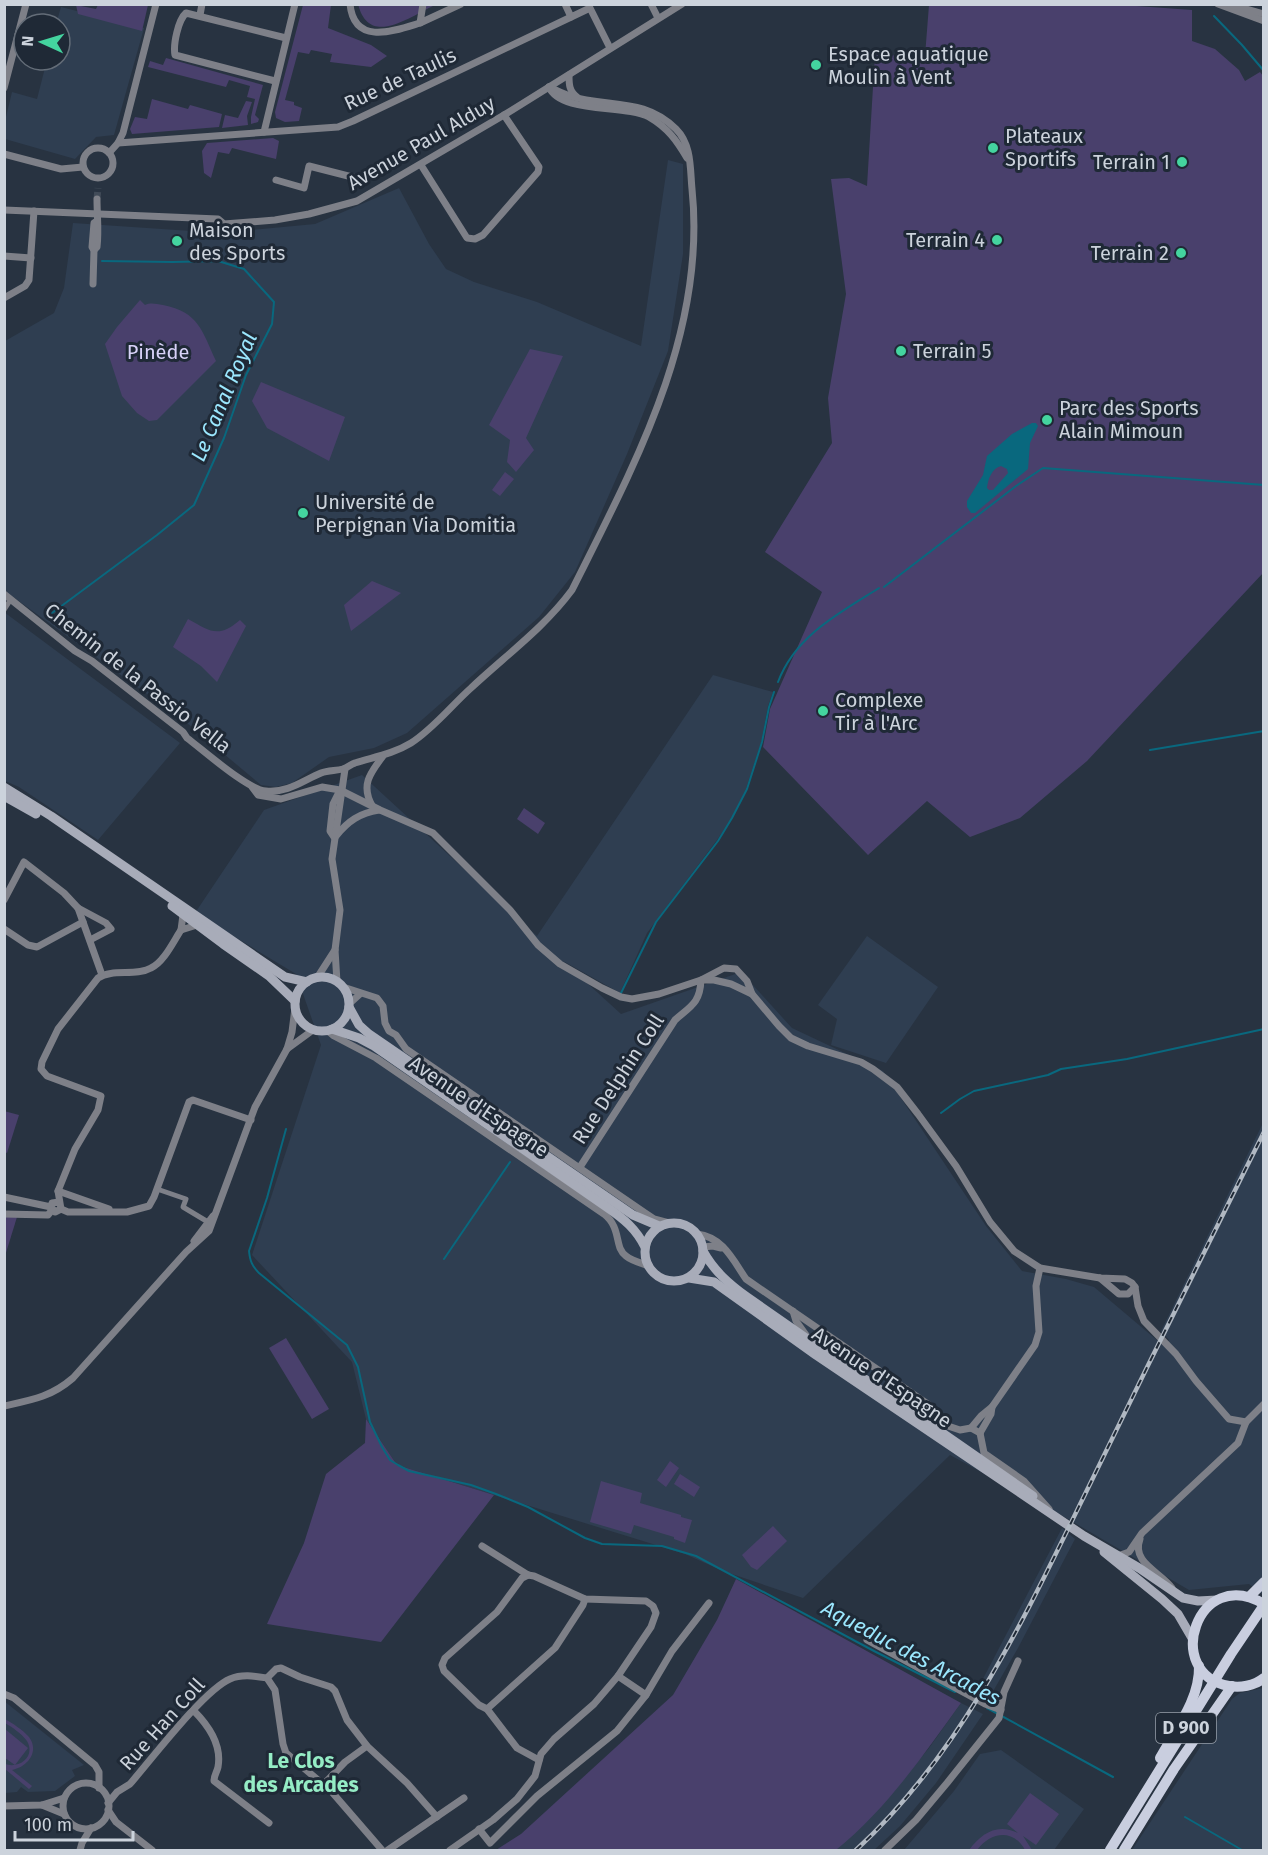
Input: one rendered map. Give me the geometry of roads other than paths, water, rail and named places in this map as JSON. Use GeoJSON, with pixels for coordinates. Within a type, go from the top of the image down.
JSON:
{"type":"FeatureCollection","features":[{"type":"Feature","properties":{"kind":"main road"},"geometry":{"type":"LineString","coordinates":[[4,787],[51,816],[285,977],[308,982]]}},
{"type":"Feature","properties":{"kind":"main road"},"geometry":{"type":"LineString","coordinates":[[4,796],[39,815],[269,976],[295,1005],[301,1022],[313,1030],[330,1030],[344,1020],[349,1006],[340,985],[331,979],[317,978],[299,990],[295,1005]]}},
{"type":"Feature","properties":{"kind":"main road","name":"Avenue d'Espagne"},"geometry":{"type":"LineString","coordinates":[[349,1006],[359,1026],[369,1034],[633,1215],[659,1226]]}},
{"type":"Feature","properties":{"kind":"main road","name":"Avenue d'Espagne"},"geometry":{"type":"LineString","coordinates":[[330,1030],[359,1038],[374,1046],[628,1222],[637,1232],[645,1247]]}},
{"type":"Feature","properties":{"kind":"main road"},"geometry":{"type":"LineString","coordinates":[[669,1223],[682,1224],[698,1234],[703,1249],[699,1267],[689,1278],[676,1281],[659,1277],[649,1266],[645,1257],[645,1247],[649,1237],[659,1226],[669,1223]]}},
{"type":"Feature","properties":{"kind":"main road","name":"Avenue d'Espagne"},"geometry":{"type":"LineString","coordinates":[[703,1249],[714,1268],[727,1282],[1025,1489],[1053,1514]]}},
{"type":"Feature","properties":{"kind":"main road","name":"Avenue d'Espagne"},"geometry":{"type":"LineString","coordinates":[[689,1278],[714,1282],[816,1355],[1087,1538],[1178,1614],[1192,1638]]}},
{"type":"Feature","properties":{"kind":"main road","name":"Avenue d'Espagne"},"geometry":{"type":"LineString","coordinates":[[1087,1538],[1140,1568],[1183,1598],[1198,1601],[1217,1600]]}},
{"type":"Feature","properties":{"kind":"main road"},"geometry":{"type":"LineString","coordinates":[[1262,1680],[1242,1686],[1228,1686],[1209,1677],[1199,1666],[1194,1654],[1192,1638],[1199,1616],[1207,1607],[1217,1600],[1230,1596],[1258,1601],[1263,1582]]}},
{"type":"Feature","properties":{"kind":"main road","name":"D 900"},"geometry":{"type":"LineString","coordinates":[[1110,1851],[1231,1654],[1258,1601]]}},
{"type":"Feature","properties":{"kind":"main road","name":"D 900"},"geometry":{"type":"LineString","coordinates":[[1118,1851],[1263,1613]]}},
{"type":"Feature","properties":{"kind":"main road","name":"D 900"},"geometry":{"type":"LineString","coordinates":[[1106,1851],[1195,1695],[1200,1681],[1199,1666]]}},
{"type":"Feature","properties":{"kind":"main road","name":"D 900"},"geometry":{"type":"LineString","coordinates":[[1124,1851],[1228,1686]]}},
{"type":"Feature","properties":{"kind":"street"},"geometry":{"type":"LineString","coordinates":[[4,88],[26,4]]}},
{"type":"Feature","properties":{"kind":"street"},"geometry":{"type":"LineString","coordinates":[[109,153],[118,143],[126,122],[156,4]]}},
{"type":"Feature","properties":{"kind":"street"},"geometry":{"type":"LineString","coordinates":[[200,15],[202,4]]}},
{"type":"Feature","properties":{"kind":"street"},"geometry":{"type":"LineString","coordinates":[[264,132],[295,4]]}},
{"type":"Feature","properties":{"kind":"street"},"geometry":{"type":"LineString","coordinates":[[350,4],[351,15],[357,24],[364,30],[376,33],[392,32],[420,23],[461,4]]}},
{"type":"Feature","properties":{"kind":"street"},"geometry":{"type":"LineString","coordinates":[[420,23],[423,4]]}},
{"type":"Feature","properties":{"kind":"street"},"geometry":{"type":"LineString","coordinates":[[565,4],[571,17]]}},
{"type":"Feature","properties":{"kind":"street"},"geometry":{"type":"LineString","coordinates":[[651,4],[658,18]]}},
{"type":"Feature","properties":{"kind":"street","name":"Avenue Paul Alduy"},"geometry":{"type":"LineString","coordinates":[[4,210],[97,217],[218,219],[225,224],[276,220],[317,213],[357,201],[570,75],[682,4]]}},
{"type":"Feature","properties":{"kind":"street"},"geometry":{"type":"LineString","coordinates":[[1218,4],[1263,21]]}},
{"type":"Feature","properties":{"kind":"street"},"geometry":{"type":"LineString","coordinates":[[1229,4],[1263,14]]}},
{"type":"Feature","properties":{"kind":"street","name":"Rue de Taulis"},"geometry":{"type":"LineString","coordinates":[[118,143],[338,127],[590,8],[610,48]]}},
{"type":"Feature","properties":{"kind":"street"},"geometry":{"type":"LineString","coordinates":[[276,81],[175,55],[174,51],[183,15],[186,13],[286,38]]}},
{"type":"Feature","properties":{"kind":"street"},"geometry":{"type":"LineString","coordinates":[[570,75],[570,89],[579,98]]}},
{"type":"Feature","properties":{"kind":"street"},"geometry":{"type":"LineString","coordinates":[[549,87],[568,96],[625,104],[657,114],[678,131],[690,163]]}},
{"type":"Feature","properties":{"kind":"street"},"geometry":{"type":"LineString","coordinates":[[549,87],[553,94],[565,100],[647,116],[674,136],[690,163]]}},
{"type":"Feature","properties":{"kind":"street"},"geometry":{"type":"LineString","coordinates":[[421,165],[467,238],[475,239],[483,236],[538,172],[539,167],[504,115]]}},
{"type":"Feature","properties":{"kind":"street"},"geometry":{"type":"LineString","coordinates":[[100,148],[109,153],[113,162],[111,171],[103,178],[89,176],[83,167],[84,157],[90,150],[100,148]]}},
{"type":"Feature","properties":{"kind":"street"},"geometry":{"type":"LineString","coordinates":[[5,157],[61,169],[83,167]]}},
{"type":"Feature","properties":{"kind":"street","name":"Chemin de la Passio Vella"},"geometry":{"type":"LineString","coordinates":[[251,786],[264,791],[283,791],[303,784],[321,773],[345,769],[353,764],[384,756],[411,743],[495,665],[537,630],[572,590],[643,442],[672,365],[692,272],[694,247],[690,163]]}},
{"type":"Feature","properties":{"kind":"street"},"geometry":{"type":"LineString","coordinates":[[276,180],[304,188],[309,166],[360,179]]}},
{"type":"Feature","properties":{"kind":"street"},"geometry":{"type":"LineString","coordinates":[[98,179],[98,188]]}},
{"type":"Feature","properties":{"kind":"street"},"geometry":{"type":"LineString","coordinates":[[93,284],[94,250],[92,247],[98,199]]}},
{"type":"Feature","properties":{"kind":"street"},"geometry":{"type":"LineString","coordinates":[[4,298],[25,286],[29,280],[34,211]]}},
{"type":"Feature","properties":{"kind":"street"},"geometry":{"type":"LineString","coordinates":[[4,256],[31,258]]}},
{"type":"Feature","properties":{"kind":"street"},"geometry":{"type":"LineString","coordinates":[[4,610],[8,597]]}},
{"type":"Feature","properties":{"kind":"street","name":"Chemin de la Passio Vella"},"geometry":{"type":"LineString","coordinates":[[8,597],[75,651],[92,661],[183,732],[187,738],[251,786],[258,795],[281,799],[322,787],[340,790],[433,833],[510,910],[540,946],[560,964],[603,988],[621,997],[639,998],[701,980],[714,980],[731,984],[752,994],[787,1035],[808,1046],[861,1062],[897,1087],[956,1166],[1001,1238],[1014,1251],[1040,1268],[1100,1278],[1125,1279],[1136,1287],[1128,1294],[1119,1294],[1100,1278]]}},
{"type":"Feature","properties":{"kind":"street"},"geometry":{"type":"LineString","coordinates":[[340,985],[335,951],[340,910],[332,859],[334,837],[350,820],[376,808],[367,797],[366,783],[373,768],[384,756]]}},
{"type":"Feature","properties":{"kind":"street"},"geometry":{"type":"LineString","coordinates":[[334,837],[330,831],[333,804],[340,790],[345,769]]}},
{"type":"Feature","properties":{"kind":"street"},"geometry":{"type":"LineString","coordinates":[[4,900],[24,862],[64,893],[78,908],[111,929],[90,939]]}},
{"type":"Feature","properties":{"kind":"street"},"geometry":{"type":"LineString","coordinates":[[78,908],[102,975]]}},
{"type":"Feature","properties":{"kind":"street"},"geometry":{"type":"LineString","coordinates":[[4,1197],[59,1212],[58,1191],[75,1149],[98,1110],[101,1096],[47,1076],[41,1069],[42,1062],[58,1029],[102,975],[151,968],[160,960],[181,930],[183,915]]}},
{"type":"Feature","properties":{"kind":"street"},"geometry":{"type":"LineString","coordinates":[[4,929],[28,945],[37,947],[83,922]]}},
{"type":"Feature","properties":{"kind":"street"},"geometry":{"type":"LineString","coordinates":[[181,930],[197,925]]}},
{"type":"Feature","properties":{"kind":"street"},"geometry":{"type":"LineString","coordinates":[[317,978],[335,951]]}},
{"type":"Feature","properties":{"kind":"street"},"geometry":{"type":"LineString","coordinates":[[701,980],[724,968],[736,969],[747,981],[752,994]]}},
{"type":"Feature","properties":{"kind":"street","name":"Rue Delphin Coll"},"geometry":{"type":"LineString","coordinates":[[580,1167],[675,1020],[696,1002],[700,993],[701,980]]}},
{"type":"Feature","properties":{"kind":"street","name":"Avenue d'Espagne"},"geometry":{"type":"LineString","coordinates":[[340,985],[360,994],[377,998],[383,1006],[385,1023],[389,1031],[396,1035],[406,1049],[654,1219],[669,1223]]}},
{"type":"Feature","properties":{"kind":"street"},"geometry":{"type":"LineString","coordinates":[[349,1006],[360,994]]}},
{"type":"Feature","properties":{"kind":"street"},"geometry":{"type":"LineString","coordinates":[[4,1406],[40,1398],[59,1390],[73,1378],[190,1248],[209,1231],[255,1107],[287,1049],[292,1032],[295,1005]]}},
{"type":"Feature","properties":{"kind":"street"},"geometry":{"type":"LineString","coordinates":[[287,1049],[313,1030]]}},
{"type":"Feature","properties":{"kind":"street","name":"Avenue d'Espagne"},"geometry":{"type":"LineString","coordinates":[[330,1030],[334,1036],[376,1058],[604,1214],[615,1226],[624,1255],[649,1266]]}},
{"type":"Feature","properties":{"kind":"street"},"geometry":{"type":"LineString","coordinates":[[60,1205],[68,1212],[127,1212],[149,1206],[189,1102],[194,1100],[251,1120]]}},
{"type":"Feature","properties":{"kind":"street"},"geometry":{"type":"LineString","coordinates":[[157,1189],[186,1199],[183,1207],[208,1222]]}},
{"type":"Feature","properties":{"kind":"street"},"geometry":{"type":"LineString","coordinates":[[58,1191],[114,1211]]}},
{"type":"Feature","properties":{"kind":"street"},"geometry":{"type":"LineString","coordinates":[[4,1214],[48,1215],[51,1208]]}},
{"type":"Feature","properties":{"kind":"street"},"geometry":{"type":"LineString","coordinates":[[190,1248],[217,1210]]}},
{"type":"Feature","properties":{"kind":"street","name":"Avenue d'Espagne"},"geometry":{"type":"LineString","coordinates":[[698,1234],[715,1240],[727,1250],[746,1279],[928,1405],[948,1426],[960,1430],[971,1428],[980,1433],[984,1453],[1024,1480],[1053,1514]]}},
{"type":"Feature","properties":{"kind":"street"},"geometry":{"type":"LineString","coordinates":[[703,1249],[714,1246],[727,1250]]}},
{"type":"Feature","properties":{"kind":"street"},"geometry":{"type":"LineString","coordinates":[[971,1428],[992,1407],[1035,1345],[1039,1332],[1035,1286],[1040,1268]]}},
{"type":"Feature","properties":{"kind":"street"},"geometry":{"type":"LineString","coordinates":[[1136,1287],[1138,1306],[1144,1322],[1176,1354],[1228,1419],[1246,1422]]}},
{"type":"Feature","properties":{"kind":"street"},"geometry":{"type":"LineString","coordinates":[[792,1311],[801,1328],[827,1352]]}},
{"type":"Feature","properties":{"kind":"street"},"geometry":{"type":"LineString","coordinates":[[1118,1556],[1129,1552],[1142,1533],[1238,1443],[1246,1422],[1263,1404]]}},
{"type":"Feature","properties":{"kind":"street"},"geometry":{"type":"LineString","coordinates":[[980,1433],[991,1414],[992,1407]]}},
{"type":"Feature","properties":{"kind":"street"},"geometry":{"type":"LineString","coordinates":[[1142,1533],[1138,1545],[1141,1557],[1167,1581],[1174,1593]]}},
{"type":"Feature","properties":{"kind":"street"},"geometry":{"type":"LineString","coordinates":[[450,1851],[517,1799],[535,1776],[541,1754],[554,1739],[594,1704],[618,1676],[651,1627],[656,1613],[653,1606],[646,1601],[585,1599],[528,1575],[482,1546]]}},
{"type":"Feature","properties":{"kind":"street"},"geometry":{"type":"LineString","coordinates":[[528,1575],[522,1578],[497,1612],[450,1652],[442,1662],[444,1671],[479,1705],[488,1709],[517,1748],[539,1760]]}},
{"type":"Feature","properties":{"kind":"street"},"geometry":{"type":"LineString","coordinates":[[488,1709],[555,1648],[584,1605],[585,1599]]}},
{"type":"Feature","properties":{"kind":"street"},"geometry":{"type":"LineString","coordinates":[[479,1829],[490,1844],[537,1796],[617,1731],[646,1695],[672,1651],[710,1602]]}},
{"type":"Feature","properties":{"kind":"street"},"geometry":{"type":"LineString","coordinates":[[867,1640],[975,1699],[1001,1710]]}},
{"type":"Feature","properties":{"kind":"street"},"geometry":{"type":"LineString","coordinates":[[885,1851],[948,1783],[999,1718],[1004,1692],[1018,1661]]}},
{"type":"Feature","properties":{"kind":"street","name":"Rue Han Coll"},"geometry":{"type":"LineString","coordinates":[[108,1807],[117,1792],[130,1784],[194,1711],[216,1688],[228,1680],[247,1676],[267,1678],[276,1669],[281,1668],[331,1687],[335,1691],[347,1720],[367,1746]]}},
{"type":"Feature","properties":{"kind":"street"},"geometry":{"type":"LineString","coordinates":[[618,1676],[646,1695]]}},
{"type":"Feature","properties":{"kind":"street"},"geometry":{"type":"LineString","coordinates":[[267,1678],[275,1690],[286,1753],[331,1791],[382,1851]]}},
{"type":"Feature","properties":{"kind":"street"},"geometry":{"type":"LineString","coordinates":[[4,1694],[14,1698],[95,1765],[108,1807],[116,1822],[152,1851]]}},
{"type":"Feature","properties":{"kind":"street"},"geometry":{"type":"LineString","coordinates":[[194,1711],[213,1734],[218,1757],[218,1768],[214,1781],[269,1823]]}},
{"type":"Feature","properties":{"kind":"street"},"geometry":{"type":"LineString","coordinates":[[322,1785],[345,1762],[367,1746],[407,1783],[437,1817]]}},
{"type":"Feature","properties":{"kind":"street"},"geometry":{"type":"LineString","coordinates":[[4,1806],[42,1805],[64,1798],[74,1786],[89,1784],[98,1778]]}},
{"type":"Feature","properties":{"kind":"street"},"geometry":{"type":"LineString","coordinates":[[89,1784],[102,1790]]}},
{"type":"Feature","properties":{"kind":"street","name":"Rue Han Coll"},"geometry":{"type":"LineString","coordinates":[[102,1790],[117,1792]]}},
{"type":"Feature","properties":{"kind":"street"},"geometry":{"type":"LineString","coordinates":[[64,1798],[64,1814]]}},
{"type":"Feature","properties":{"kind":"street"},"geometry":{"type":"LineString","coordinates":[[388,1851],[464,1798]]}},
{"type":"Feature","properties":{"kind":"street"},"geometry":{"type":"LineString","coordinates":[[42,1805],[64,1814],[72,1825],[78,1828],[91,1828],[102,1822],[116,1822]]}},
{"type":"Feature","properties":{"kind":"street"},"geometry":{"type":"LineString","coordinates":[[102,1822],[108,1807]]}},
{"type":"Feature","properties":{"kind":"street"},"geometry":{"type":"LineString","coordinates":[[78,1828],[81,1847]]}},
{"type":"Feature","properties":{"kind":"street"},"geometry":{"type":"LineString","coordinates":[[81,1847],[91,1828]]}},
{"type":"Feature","properties":{"kind":"water"},"geometry":{"type":"Polygon","coordinates":[[[1032,423],[1038,426],[1030,443],[1028,469],[975,513],[971,513],[967,507],[967,501],[983,475],[987,456],[1012,434],[1032,423]],[[1001,466],[993,471],[989,478],[987,488],[989,490],[993,490],[1008,473],[1007,469],[1001,466]]]}},
{"type":"Feature","properties":{"kind":"waterway"},"geometry":{"type":"LineString","coordinates":[[1214,16],[1264,71]]}},
{"type":"Feature","properties":{"kind":"waterway","name":"Le Canal Royal"},"geometry":{"type":"LineString","coordinates":[[48,616],[194,505],[224,438],[246,375],[272,324],[274,302],[244,269],[218,261],[102,261]]}},
{"type":"Feature","properties":{"kind":"waterway"},"geometry":{"type":"LineString","coordinates":[[884,587],[1043,468],[1264,485]]}},
{"type":"Feature","properties":{"kind":"waterway"},"geometry":{"type":"LineString","coordinates":[[778,682],[795,651],[807,639],[834,617],[879,588]]}},
{"type":"Feature","properties":{"kind":"waterway"},"geometry":{"type":"LineString","coordinates":[[621,993],[656,922],[718,841],[747,789],[762,742],[774,692]]}},
{"type":"Feature","properties":{"kind":"waterway"},"geometry":{"type":"LineString","coordinates":[[1150,750],[1264,731]]}},
{"type":"Feature","properties":{"kind":"waterway"},"geometry":{"type":"LineString","coordinates":[[941,1113],[974,1091],[1048,1075],[1061,1069],[1127,1059],[1264,1029]]}},
{"type":"Feature","properties":{"kind":"waterway"},"geometry":{"type":"LineString","coordinates":[[286,1129],[267,1198],[249,1251],[251,1261],[259,1273],[347,1345],[358,1367],[370,1422],[390,1460],[409,1471],[471,1485],[496,1494],[528,1507],[585,1538],[602,1544],[662,1546],[696,1556],[955,1692]]}},
{"type":"Feature","properties":{"kind":"waterway"},"geometry":{"type":"LineString","coordinates":[[444,1259],[510,1162]]}},
{"type":"Feature","properties":{"kind":"waterway","name":"Aqueduc des Arcades"},"geometry":{"type":"LineString","coordinates":[[987,1708],[1113,1777]]}},
{"type":"Feature","properties":{"kind":"waterway"},"geometry":{"type":"LineString","coordinates":[[1185,1817],[1242,1850]]}},
{"type":"Feature","properties":{"kind":"tunnel"},"geometry":{"type":"LineString","coordinates":[[97,199],[98,188]]}},
{"type":"Feature","properties":{"kind":"railway"},"geometry":{"type":"LineString","coordinates":[[856,1850],[895,1811],[930,1769],[990,1677],[1043,1580],[1264,1132]]}},
{"type":"Feature","properties":{"kind":"place","name":"Espace aquatique Moulin à Vent"},"geometry":{"type":"Point","coordinates":[816,65]}},
{"type":"Feature","properties":{"kind":"place","name":"Plateaux Sportifs"},"geometry":{"type":"Point","coordinates":[993,148]}},
{"type":"Feature","properties":{"kind":"place","name":"Terrain 1"},"geometry":{"type":"Point","coordinates":[1182,162]}},
{"type":"Feature","properties":{"kind":"place","name":"Terrain 4"},"geometry":{"type":"Point","coordinates":[997,240]}},
{"type":"Feature","properties":{"kind":"place","name":"Maison des Sports"},"geometry":{"type":"Point","coordinates":[177,241]}},
{"type":"Feature","properties":{"kind":"place","name":"Terrain 2"},"geometry":{"type":"Point","coordinates":[1181,253]}},
{"type":"Feature","properties":{"kind":"place","name":"Terrain 5"},"geometry":{"type":"Point","coordinates":[901,351]}},
{"type":"Feature","properties":{"kind":"place","name":"Parc des Sports Alain Mimoun"},"geometry":{"type":"Point","coordinates":[1047,420]}},
{"type":"Feature","properties":{"kind":"place","name":"Université de Perpignan Via Domitia"},"geometry":{"type":"Point","coordinates":[303,513]}},
{"type":"Feature","properties":{"kind":"place","name":"Complexe Tir à l'Arc"},"geometry":{"type":"Point","coordinates":[823,711]}},
{"type":"Feature","properties":{"kind":"district","name":"Le Clos des Arcades"},"geometry":{"type":"Point","coordinates":[301,1773]}},
{"type":"Feature","properties":{"kind":"park label","name":"Pinède"},"geometry":{"type":"Point","coordinates":[158,352]}}]}
